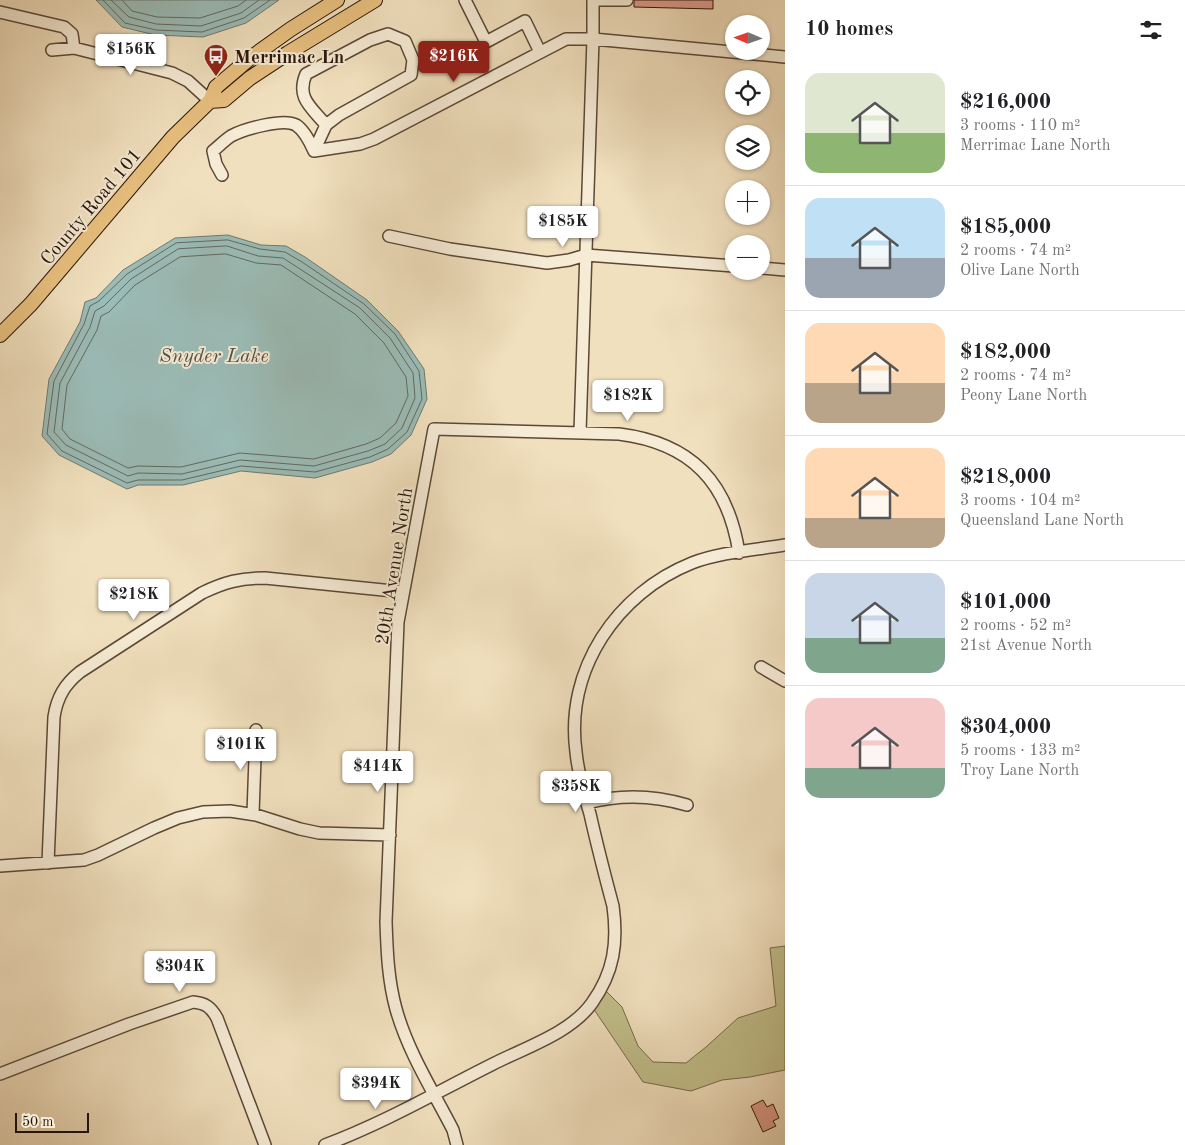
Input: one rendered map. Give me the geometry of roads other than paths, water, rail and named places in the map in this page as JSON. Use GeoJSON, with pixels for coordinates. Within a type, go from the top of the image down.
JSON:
{"type":"FeatureCollection","features":[{"type":"Feature","properties":{"kind":"main road","name":"County Road 101"},"geometry":{"type":"LineString","coordinates":[[0,335],[32,304],[168,143],[210,101],[216,87],[249,59],[291,28],[337,0]]}},
{"type":"Feature","properties":{"kind":"main road","name":"County Road 101"},"geometry":{"type":"LineString","coordinates":[[210,101],[224,100],[250,78],[375,0]]}},
{"type":"Feature","properties":{"kind":"street"},"geometry":{"type":"LineString","coordinates":[[465,0],[486,42],[526,21],[540,52]]}},
{"type":"Feature","properties":{"kind":"street"},"geometry":{"type":"LineString","coordinates":[[626,0],[593,0],[580,432],[626,435],[654,441],[680,453],[697,465],[712,481],[724,500],[732,519],[739,553]]}},
{"type":"Feature","properties":{"kind":"street"},"geometry":{"type":"LineString","coordinates":[[0,12],[64,27],[72,34],[74,48]]}},
{"type":"Feature","properties":{"kind":"street"},"geometry":{"type":"LineString","coordinates":[[314,150],[326,125],[339,115],[411,76],[412,60],[405,41],[388,34],[370,40],[306,74],[302,85],[303,96],[326,125]]}},
{"type":"Feature","properties":{"kind":"street"},"geometry":{"type":"LineString","coordinates":[[314,150],[360,144],[374,139],[566,38],[593,38],[785,57]]}},
{"type":"Feature","properties":{"kind":"street"},"geometry":{"type":"LineString","coordinates":[[52,50],[74,48],[172,73],[188,81],[210,101]]}},
{"type":"Feature","properties":{"kind":"street"},"geometry":{"type":"LineString","coordinates":[[222,175],[216,164],[213,151],[230,137],[249,129],[282,121],[296,125],[307,137],[314,150]]}},
{"type":"Feature","properties":{"kind":"street"},"geometry":{"type":"LineString","coordinates":[[389,236],[450,249],[539,262],[569,260],[586,255],[725,265]]}},
{"type":"Feature","properties":{"kind":"street"},"geometry":{"type":"LineString","coordinates":[[770,269],[785,270]]}},
{"type":"Feature","properties":{"kind":"street","name":"20th Avenue North"},"geometry":{"type":"LineString","coordinates":[[457,1145],[452,1130],[406,1038],[396,1010],[386,951],[398,622],[403,592],[434,429],[580,432]]}},
{"type":"Feature","properties":{"kind":"street"},"geometry":{"type":"LineString","coordinates":[[325,1145],[379,1123],[560,1031],[577,1019],[591,1005],[611,968],[615,948],[616,927],[613,906],[575,750],[575,711],[584,672],[595,648],[626,605],[670,573],[694,563],[785,545]]}},
{"type":"Feature","properties":{"kind":"street"},"geometry":{"type":"LineString","coordinates":[[48,864],[56,703],[70,680],[80,672],[202,593],[222,584],[243,578],[265,578],[403,592]]}},
{"type":"Feature","properties":{"kind":"street"},"geometry":{"type":"LineString","coordinates":[[761,667],[785,681]]}},
{"type":"Feature","properties":{"kind":"street"},"geometry":{"type":"LineString","coordinates":[[253,814],[256,730]]}},
{"type":"Feature","properties":{"kind":"street"},"geometry":{"type":"LineString","coordinates":[[587,803],[622,796],[645,796],[668,799],[687,805]]}},
{"type":"Feature","properties":{"kind":"street"},"geometry":{"type":"LineString","coordinates":[[0,866],[84,860],[178,818],[203,812],[230,811],[253,814],[319,833],[390,835]]}},
{"type":"Feature","properties":{"kind":"street"},"geometry":{"type":"LineString","coordinates":[[0,1074],[129,1024],[193,1002],[201,1003],[213,1010],[217,1018],[265,1145]]}},
{"type":"Feature","properties":{"kind":"water"},"geometry":{"type":"Polygon","coordinates":[[[96,0],[279,0],[246,23],[203,37],[155,35],[122,27],[96,0]]]}},
{"type":"Feature","properties":{"kind":"water","name":"Snyder Lake"},"geometry":{"type":"Polygon","coordinates":[[[228,235],[261,245],[286,246],[367,300],[398,331],[424,369],[427,399],[411,435],[391,454],[372,462],[315,478],[241,471],[183,485],[138,485],[127,489],[59,455],[42,436],[49,379],[80,322],[85,302],[96,298],[123,270],[175,238],[228,235]]]}},
{"type":"Feature","properties":{"kind":"place","name":"Merrimac Ln"},"geometry":{"type":"Point","coordinates":[216,77]}}]}
